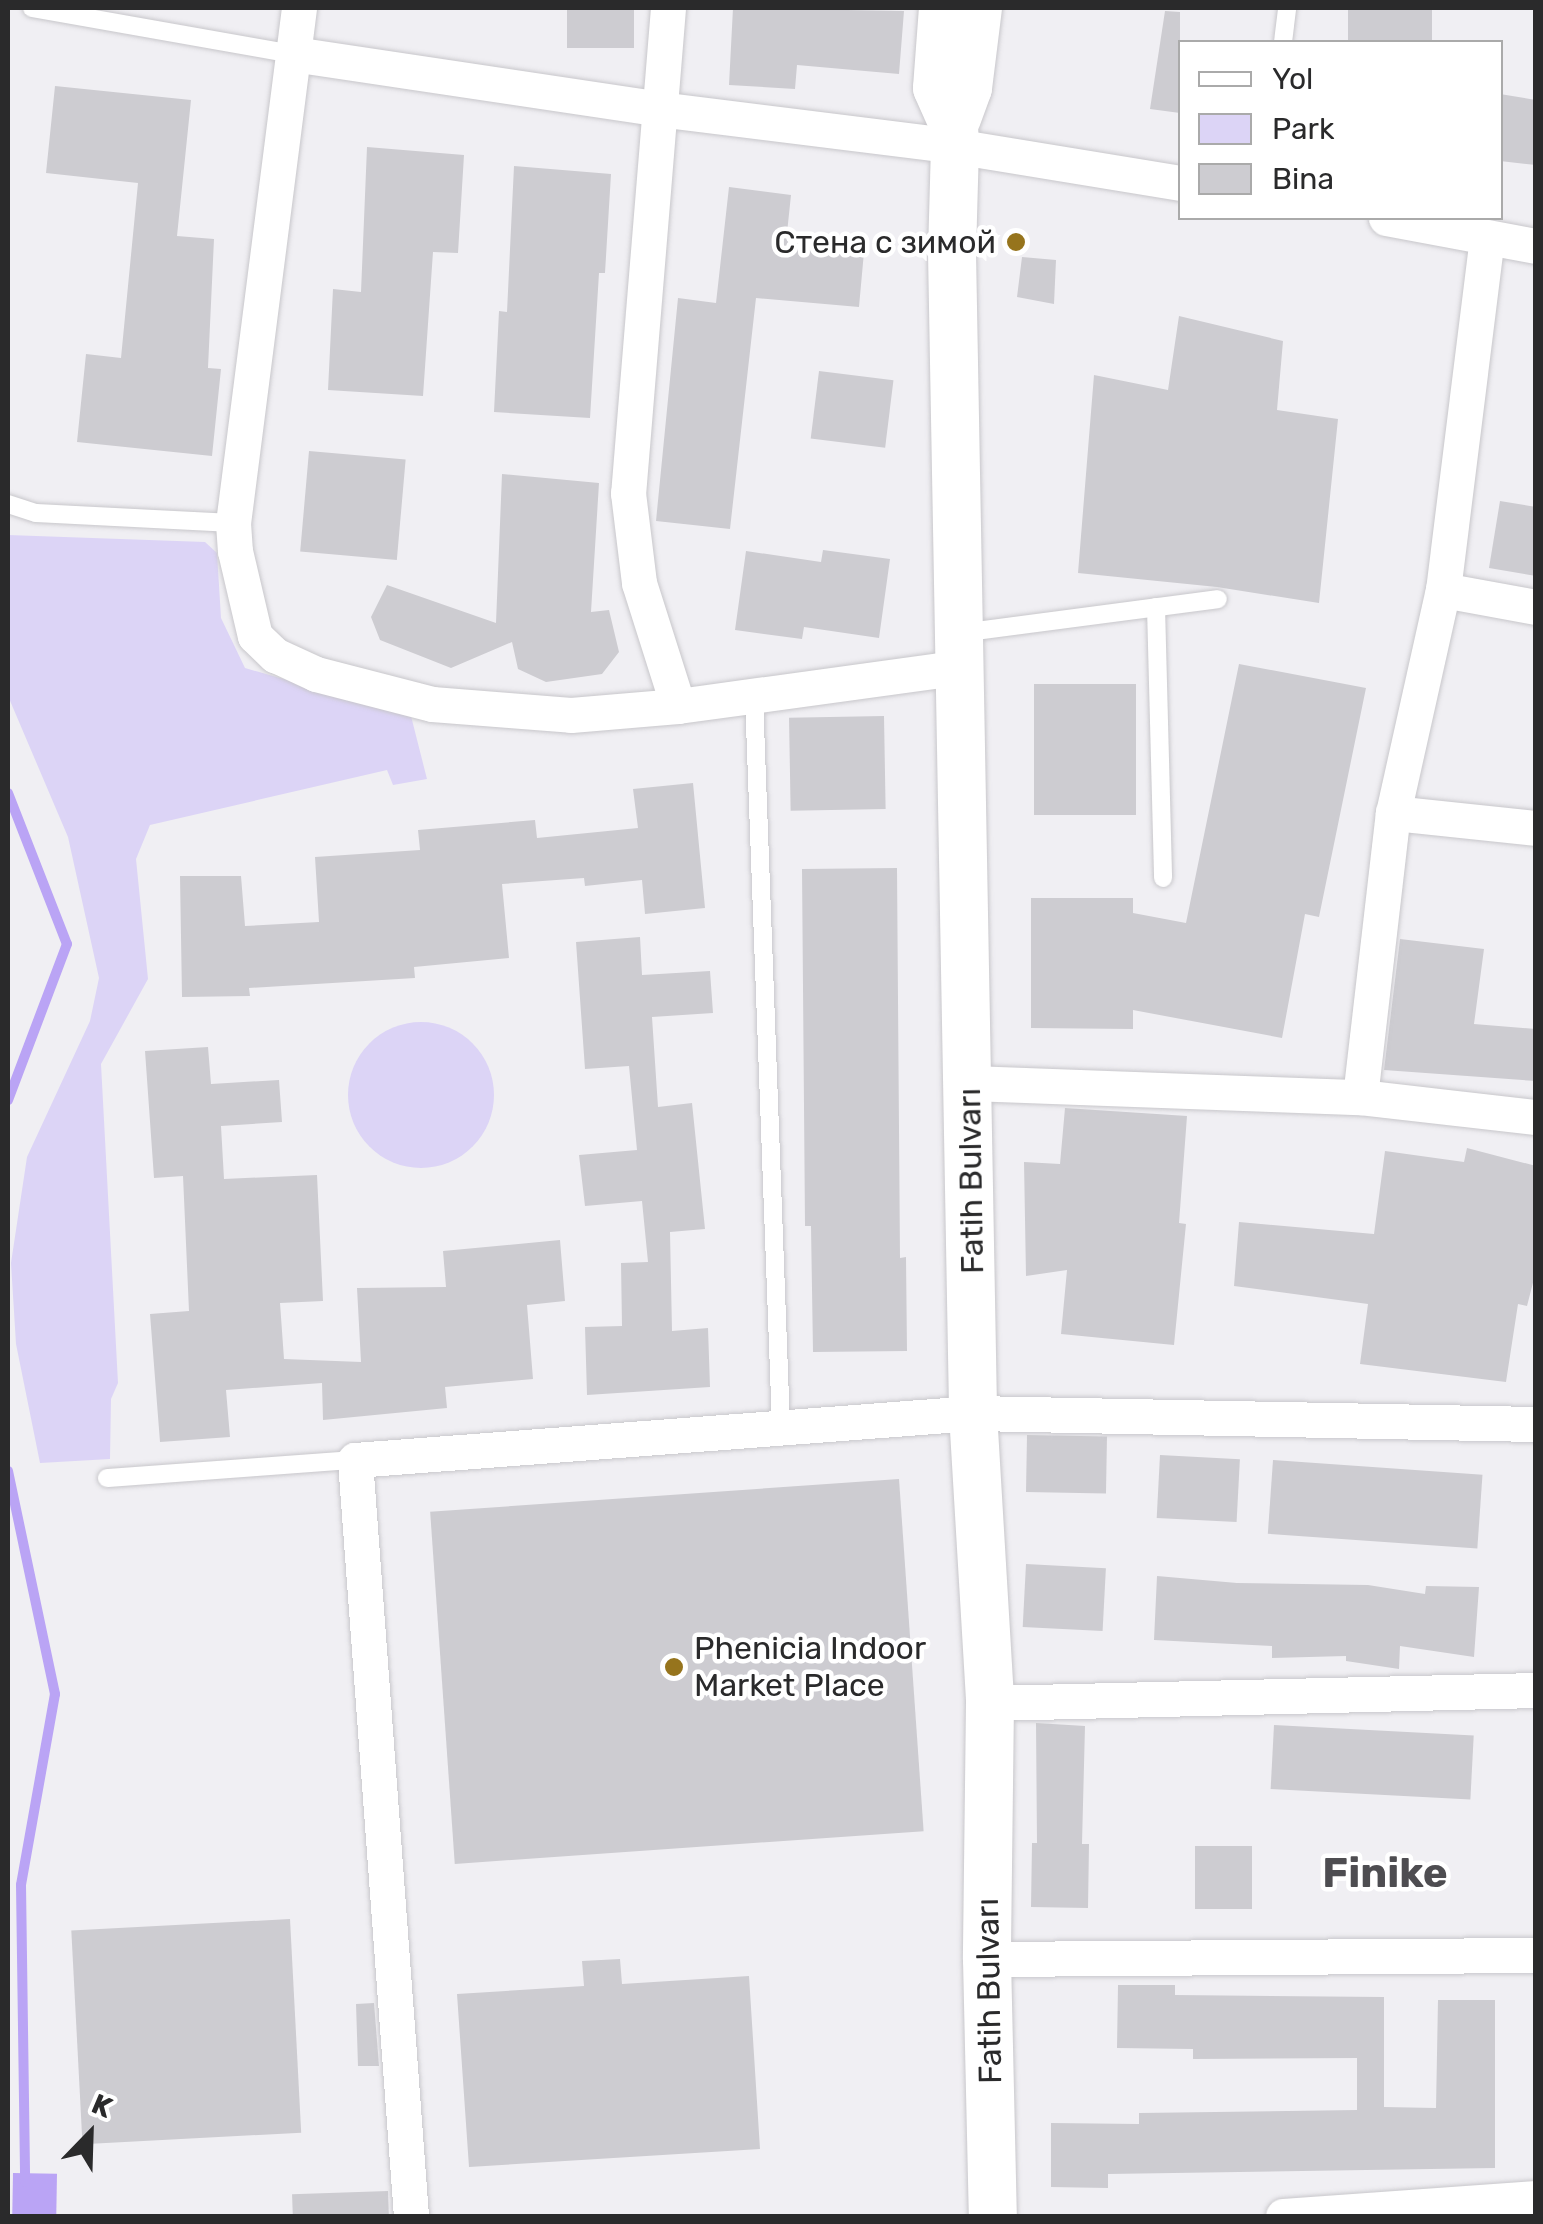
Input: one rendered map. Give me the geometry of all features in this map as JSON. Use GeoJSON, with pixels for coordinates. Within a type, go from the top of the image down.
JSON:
{"type":"FeatureCollection","features":[{"type":"Feature","properties":{"kind":"street"},"geometry":{"type":"LineString","coordinates":[[299,8],[233,523],[235,551],[255,636],[275,655],[316,674],[432,704],[571,715],[754,697],[961,650]]}},
{"type":"Feature","properties":{"kind":"street"},"geometry":{"type":"LineString","coordinates":[[668,8],[628,493],[639,583],[678,706]]}},
{"type":"Feature","properties":{"kind":"street"},"geometry":{"type":"LineString","coordinates":[[943,8],[937,88],[955,136]]}},
{"type":"Feature","properties":{"kind":"street"},"geometry":{"type":"LineString","coordinates":[[955,136],[968,88],[978,8]]}},
{"type":"Feature","properties":{"kind":"street"},"geometry":{"type":"LineString","coordinates":[[293,54],[659,109],[955,136],[1178,183]]}},
{"type":"Feature","properties":{"kind":"street","name":"Fatih Bulvarı"},"geometry":{"type":"LineString","coordinates":[[955,136],[952,252],[973,1412],[990,1703],[987,1959],[994,2216]]}},
{"type":"Feature","properties":{"kind":"street"},"geometry":{"type":"LineString","coordinates":[[1396,220],[1536,246]]}},
{"type":"Feature","properties":{"kind":"street"},"geometry":{"type":"LineString","coordinates":[[1360,1096],[1393,813],[1443,590],[1486,238]]}},
{"type":"Feature","properties":{"kind":"street"},"geometry":{"type":"LineString","coordinates":[[1443,590],[1536,607]]}},
{"type":"Feature","properties":{"kind":"street"},"geometry":{"type":"LineString","coordinates":[[1393,813],[1536,828]]}},
{"type":"Feature","properties":{"kind":"street"},"geometry":{"type":"LineString","coordinates":[[970,1083],[1360,1096],[1536,1117]]}},
{"type":"Feature","properties":{"kind":"street"},"geometry":{"type":"LineString","coordinates":[[412,2216],[355,1460],[973,1412],[1536,1424]]}},
{"type":"Feature","properties":{"kind":"street"},"geometry":{"type":"LineString","coordinates":[[990,1703],[1536,1690]]}},
{"type":"Feature","properties":{"kind":"street"},"geometry":{"type":"LineString","coordinates":[[987,1959],[1536,1955]]}},
{"type":"Feature","properties":{"kind":"street"},"geometry":{"type":"LineString","coordinates":[[1283,2216],[1536,2198]]}},
{"type":"Feature","properties":{"kind":"lane"},"geometry":{"type":"LineString","coordinates":[[32,8],[293,54]]}},
{"type":"Feature","properties":{"kind":"lane"},"geometry":{"type":"LineString","coordinates":[[1284,40],[1287,8]]}},
{"type":"Feature","properties":{"kind":"lane"},"geometry":{"type":"LineString","coordinates":[[8,504],[36,513],[233,523]]}},
{"type":"Feature","properties":{"kind":"lane"},"geometry":{"type":"LineString","coordinates":[[961,650],[1156,608],[1218,599]]}},
{"type":"Feature","properties":{"kind":"lane"},"geometry":{"type":"LineString","coordinates":[[1156,608],[1163,878]]}},
{"type":"Feature","properties":{"kind":"lane"},"geometry":{"type":"LineString","coordinates":[[754,697],[780,1428]]}},
{"type":"Feature","properties":{"kind":"lane"},"geometry":{"type":"LineString","coordinates":[[107,1478],[355,1460]]}},
{"type":"Feature","properties":{"kind":"green space"},"geometry":{"type":"Polygon","coordinates":[[[8,535],[205,542],[217,553],[221,618],[245,668],[411,716],[427,779],[393,785],[387,770],[150,825],[136,859],[148,979],[101,1064],[118,1383],[111,1399],[110,1459],[40,1463],[16,1344],[11,1263],[27,1157],[90,1021],[99,978],[68,837],[8,696],[8,535]]]}},
{"type":"Feature","properties":{"kind":"green space"},"geometry":{"type":"Polygon","coordinates":[[[421,1022],[449,1028],[472,1044],[488,1067],[494,1095],[488,1123],[472,1146],[449,1162],[421,1168],[393,1162],[370,1146],[354,1123],[348,1095],[354,1067],[370,1044],[393,1028],[421,1022]]]}},
{"type":"Feature","properties":{"kind":"shaded area"},"geometry":{"type":"Polygon","coordinates":[[[13,2173],[57,2174],[56,2216],[12,2216],[13,2173]]]}},
{"type":"Feature","properties":{"kind":"building"},"geometry":{"type":"Polygon","coordinates":[[[567,8],[634,8],[634,48],[567,48],[567,8]]]}},
{"type":"Feature","properties":{"kind":"building"},"geometry":{"type":"Polygon","coordinates":[[[733,8],[904,11],[899,74],[797,65],[795,89],[729,85],[733,8]]]}},
{"type":"Feature","properties":{"kind":"building"},"geometry":{"type":"Polygon","coordinates":[[[1348,8],[1432,8],[1432,40],[1348,40],[1348,8]]]}},
{"type":"Feature","properties":{"kind":"building"},"geometry":{"type":"Polygon","coordinates":[[[1165,11],[1180,12],[1178,113],[1150,109],[1165,11]]]}},
{"type":"Feature","properties":{"kind":"building"},"geometry":{"type":"Polygon","coordinates":[[[55,86],[191,100],[177,236],[214,239],[208,368],[221,369],[212,456],[77,442],[86,354],[121,358],[138,183],[46,173],[55,86]]]}},
{"type":"Feature","properties":{"kind":"building"},"geometry":{"type":"Polygon","coordinates":[[[1503,94],[1536,100],[1536,165],[1503,161],[1503,94]]]}},
{"type":"Feature","properties":{"kind":"building"},"geometry":{"type":"Polygon","coordinates":[[[367,147],[464,155],[458,253],[433,252],[423,396],[328,390],[333,289],[361,292],[367,147]]]}},
{"type":"Feature","properties":{"kind":"building"},"geometry":{"type":"Polygon","coordinates":[[[514,166],[611,174],[605,273],[599,273],[590,418],[494,412],[499,311],[507,312],[514,166]]]}},
{"type":"Feature","properties":{"kind":"building"},"geometry":{"type":"Polygon","coordinates":[[[729,187],[791,195],[787,233],[865,241],[859,307],[756,298],[730,529],[656,521],[678,298],[716,303],[729,187]]]}},
{"type":"Feature","properties":{"kind":"building"},"geometry":{"type":"Polygon","coordinates":[[[1022,257],[1056,260],[1054,304],[1017,297],[1022,257]]]}},
{"type":"Feature","properties":{"kind":"building"},"geometry":{"type":"Polygon","coordinates":[[[1179,316],[1283,341],[1277,410],[1338,419],[1319,603],[1217,587],[1078,573],[1094,375],[1168,390],[1179,316]]]}},
{"type":"Feature","properties":{"kind":"building"},"geometry":{"type":"Polygon","coordinates":[[[819,371],[893,380],[885,448],[811,438],[819,371]]]}},
{"type":"Feature","properties":{"kind":"building"},"geometry":{"type":"Polygon","coordinates":[[[309,451],[406,459],[397,560],[300,552],[309,451]]]}},
{"type":"Feature","properties":{"kind":"building"},"geometry":{"type":"Polygon","coordinates":[[[502,474],[599,483],[591,612],[609,610],[619,652],[602,674],[546,682],[518,669],[512,642],[451,668],[380,640],[371,617],[387,585],[496,623],[502,474]]]}},
{"type":"Feature","properties":{"kind":"building"},"geometry":{"type":"Polygon","coordinates":[[[1500,501],[1536,507],[1536,576],[1489,568],[1500,501]]]}},
{"type":"Feature","properties":{"kind":"building"},"geometry":{"type":"Polygon","coordinates":[[[823,550],[890,559],[879,638],[804,627],[802,639],[735,630],[746,551],[821,562],[823,550]]]}},
{"type":"Feature","properties":{"kind":"building"},"geometry":{"type":"Polygon","coordinates":[[[1239,664],[1366,688],[1319,917],[1305,914],[1282,1038],[1133,1010],[1133,1029],[1031,1028],[1031,898],[1133,898],[1133,913],[1186,923],[1239,664]]]}},
{"type":"Feature","properties":{"kind":"building"},"geometry":{"type":"Polygon","coordinates":[[[1034,684],[1136,684],[1136,815],[1034,815],[1034,684]]]}},
{"type":"Feature","properties":{"kind":"building"},"geometry":{"type":"Polygon","coordinates":[[[884,716],[886,809],[791,811],[789,718],[884,716]]]}},
{"type":"Feature","properties":{"kind":"building"},"geometry":{"type":"Polygon","coordinates":[[[693,783],[705,908],[645,914],[642,880],[585,886],[584,878],[502,884],[509,958],[414,967],[415,978],[249,988],[250,996],[182,997],[180,876],[241,876],[245,926],[319,922],[315,857],[420,850],[418,830],[535,820],[537,838],[638,828],[633,789],[693,783]]]}},
{"type":"Feature","properties":{"kind":"building"},"geometry":{"type":"Polygon","coordinates":[[[897,868],[900,1258],[906,1257],[907,1351],[813,1352],[811,1226],[805,1226],[802,869],[897,868]]]}},
{"type":"Feature","properties":{"kind":"building"},"geometry":{"type":"Polygon","coordinates":[[[640,937],[642,975],[710,971],[713,1013],[652,1017],[658,1107],[692,1103],[705,1229],[670,1232],[672,1331],[708,1328],[710,1387],[587,1395],[585,1327],[622,1326],[621,1263],[648,1262],[642,1201],[585,1206],[579,1155],[637,1150],[629,1066],[585,1069],[576,942],[640,937]]]}},
{"type":"Feature","properties":{"kind":"building"},"geometry":{"type":"Polygon","coordinates":[[[1400,939],[1484,949],[1474,1024],[1536,1029],[1536,1081],[1384,1070],[1400,939]]]}},
{"type":"Feature","properties":{"kind":"building"},"geometry":{"type":"Polygon","coordinates":[[[208,1047],[211,1084],[279,1080],[282,1122],[221,1126],[224,1179],[317,1175],[323,1301],[280,1303],[284,1359],[361,1362],[357,1288],[446,1287],[443,1251],[560,1240],[565,1301],[527,1305],[533,1379],[445,1387],[447,1408],[323,1420],[322,1383],[226,1390],[230,1437],[160,1442],[150,1314],[189,1311],[183,1176],[154,1178],[145,1051],[208,1047]]]}},
{"type":"Feature","properties":{"kind":"building"},"geometry":{"type":"Polygon","coordinates":[[[1065,1108],[1187,1116],[1179,1223],[1186,1224],[1174,1345],[1061,1334],[1067,1270],[1026,1276],[1024,1162],[1060,1164],[1065,1108]]]}},
{"type":"Feature","properties":{"kind":"building"},"geometry":{"type":"Polygon","coordinates":[[[1467,1148],[1536,1166],[1536,1271],[1527,1306],[1518,1304],[1506,1382],[1360,1364],[1368,1304],[1234,1286],[1239,1222],[1374,1234],[1385,1151],[1464,1162],[1467,1148]]]}},
{"type":"Feature","properties":{"kind":"building"},"geometry":{"type":"Polygon","coordinates":[[[1027,1435],[1107,1436],[1106,1493],[1026,1492],[1027,1435]]]}},
{"type":"Feature","properties":{"kind":"building"},"geometry":{"type":"Polygon","coordinates":[[[1160,1455],[1240,1459],[1237,1522],[1157,1518],[1160,1455]]]}},
{"type":"Feature","properties":{"kind":"building"},"geometry":{"type":"Polygon","coordinates":[[[1273,1460],[1482,1475],[1477,1548],[1268,1534],[1273,1460]]]}},
{"type":"Feature","properties":{"kind":"building","name":"Phenicia Indoor Market Place"},"geometry":{"type":"Polygon","coordinates":[[[899,1479],[924,1831],[455,1864],[430,1512],[899,1479]]]}},
{"type":"Feature","properties":{"kind":"building"},"geometry":{"type":"Polygon","coordinates":[[[1026,1564],[1106,1568],[1103,1631],[1023,1627],[1026,1564]]]}},
{"type":"Feature","properties":{"kind":"building"},"geometry":{"type":"Polygon","coordinates":[[[1157,1576],[1237,1583],[1368,1585],[1425,1594],[1426,1586],[1479,1587],[1474,1657],[1400,1646],[1399,1669],[1346,1661],[1346,1656],[1272,1658],[1272,1646],[1154,1640],[1157,1576]]]}},
{"type":"Feature","properties":{"kind":"building"},"geometry":{"type":"Polygon","coordinates":[[[1036,1723],[1085,1726],[1082,1844],[1089,1844],[1088,1908],[1031,1907],[1032,1843],[1037,1843],[1036,1723]]]}},
{"type":"Feature","properties":{"kind":"building"},"geometry":{"type":"Polygon","coordinates":[[[1274,1725],[1474,1735],[1470,1799],[1271,1789],[1274,1725]]]}},
{"type":"Feature","properties":{"kind":"building"},"geometry":{"type":"Polygon","coordinates":[[[1195,1846],[1252,1846],[1252,1909],[1195,1909],[1195,1846]]]}},
{"type":"Feature","properties":{"kind":"building"},"geometry":{"type":"Polygon","coordinates":[[[290,1919],[301,2133],[83,2144],[71,1930],[290,1919]]]}},
{"type":"Feature","properties":{"kind":"building"},"geometry":{"type":"Polygon","coordinates":[[[620,1959],[622,1984],[749,1976],[760,2149],[469,2167],[457,1994],[584,1986],[582,1961],[620,1959]]]}},
{"type":"Feature","properties":{"kind":"building"},"geometry":{"type":"Polygon","coordinates":[[[1118,1985],[1175,1985],[1175,1995],[1384,1997],[1384,2107],[1436,2108],[1438,2000],[1495,2000],[1495,2168],[1108,2174],[1108,2188],[1051,2187],[1051,2123],[1139,2124],[1139,2113],[1357,2110],[1357,2058],[1193,2059],[1193,2049],[1117,2048],[1118,1985]]]}},
{"type":"Feature","properties":{"kind":"building"},"geometry":{"type":"Polygon","coordinates":[[[374,2003],[379,2066],[358,2066],[356,2004],[374,2003]]]}},
{"type":"Feature","properties":{"kind":"building"},"geometry":{"type":"Polygon","coordinates":[[[388,2191],[389,2216],[293,2216],[292,2194],[388,2191]]]}},
{"type":"Feature","properties":{"kind":"waterway"},"geometry":{"type":"LineString","coordinates":[[8,793],[67,944],[8,1100]]}},
{"type":"Feature","properties":{"kind":"waterway"},"geometry":{"type":"LineString","coordinates":[[8,1471],[55,1694],[21,1885],[25,2182]]}},
{"type":"Feature","properties":{"kind":"place","name":"Стена с зимой"},"geometry":{"type":"Point","coordinates":[1016,242]}},
{"type":"Feature","properties":{"kind":"place","name":"Phenicia Indoor Market Place"},"geometry":{"type":"Point","coordinates":[674,1667]}},
{"type":"Feature","properties":{"kind":"district","name":"Finike"},"geometry":{"type":"Point","coordinates":[1385,1873]}}]}
